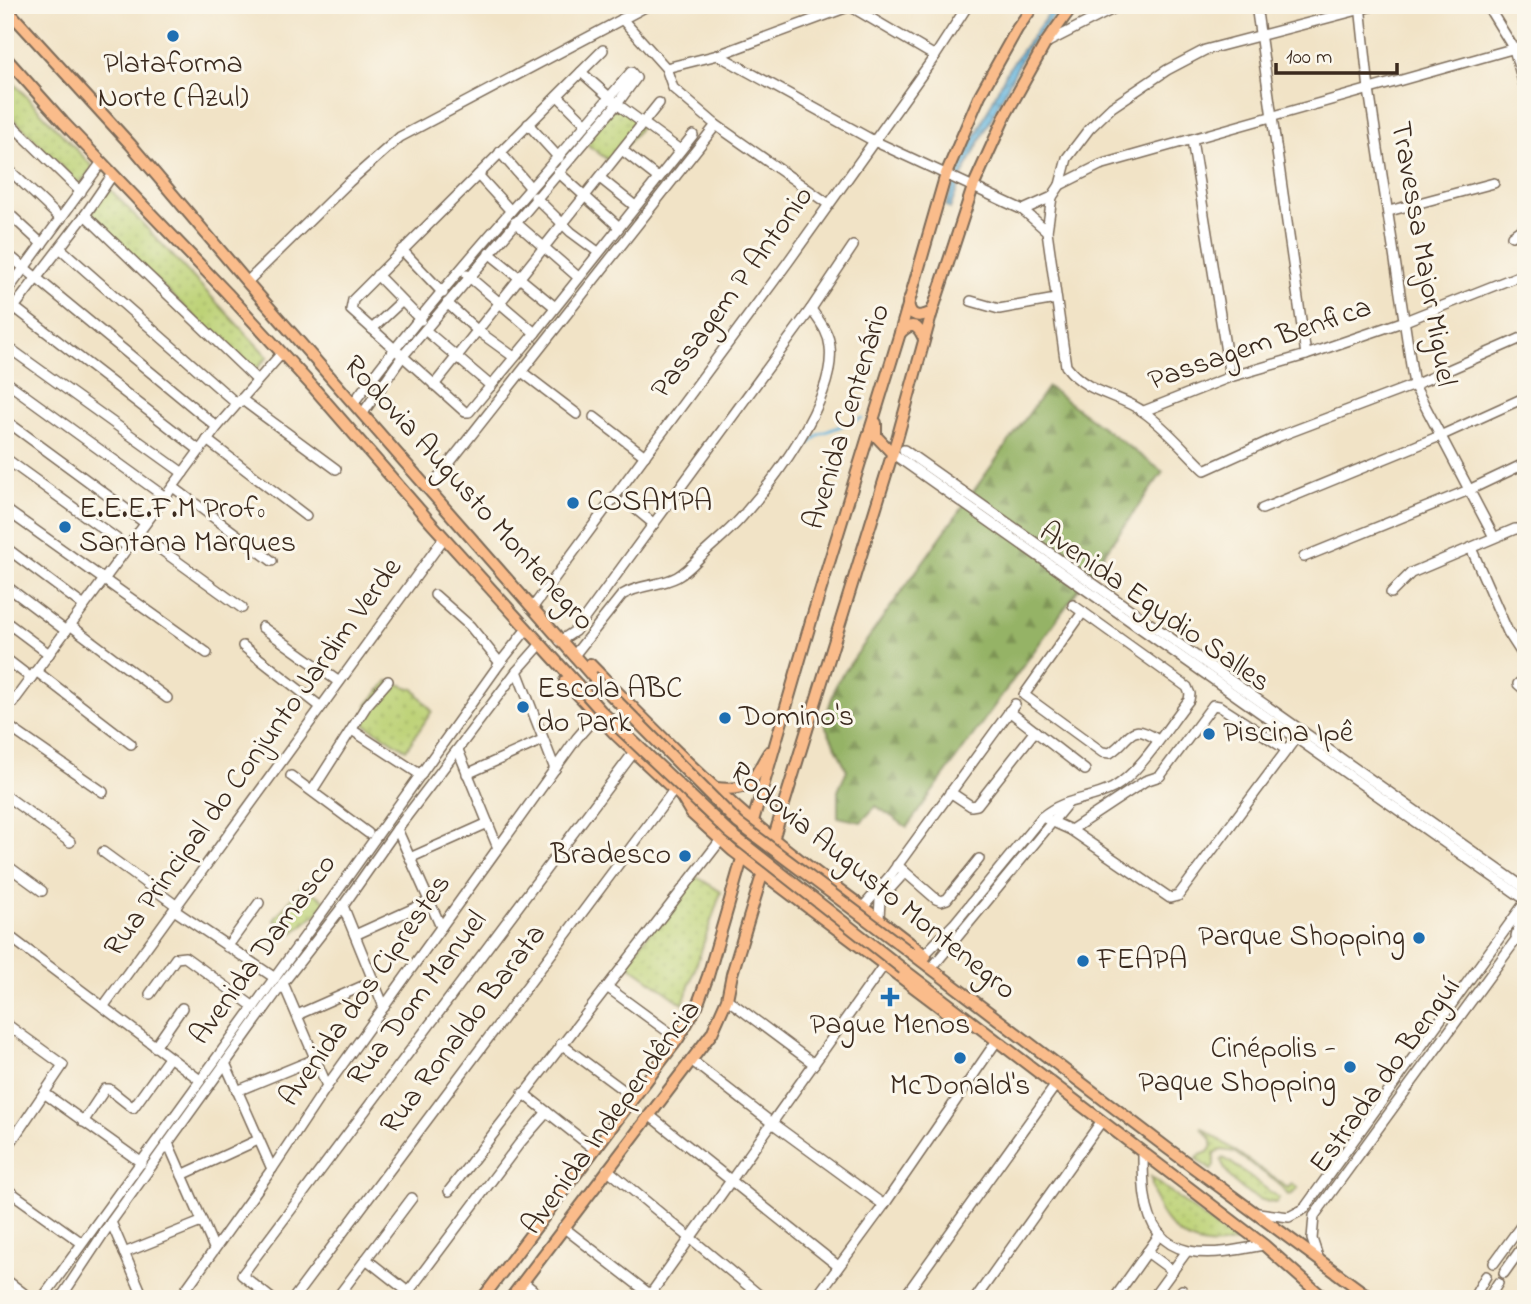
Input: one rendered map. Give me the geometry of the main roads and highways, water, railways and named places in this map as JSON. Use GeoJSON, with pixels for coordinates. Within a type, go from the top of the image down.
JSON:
{"type":"FeatureCollection","features":[{"type":"Feature","properties":{"kind":"main road","name":"Avenida Centenário"},"geometry":{"type":"LineString","coordinates":[[742,858],[811,621],[948,175],[980,95],[1017,29],[1034,5]]}},
{"type":"Feature","properties":{"kind":"main road","name":"Avenida Centenário"},"geometry":{"type":"LineString","coordinates":[[775,839],[897,439],[970,185],[1045,44],[1073,5]]}},
{"type":"Feature","properties":{"kind":"main road","name":"Rodovia Augusto Montenegro"},"geometry":{"type":"LineString","coordinates":[[5,7],[65,76],[131,145],[560,641],[574,654],[589,662],[654,730],[754,822],[801,861],[879,918],[979,999],[985,1009],[1372,1299]]}},
{"type":"Feature","properties":{"kind":"main road","name":"Rodovia Augusto Montenegro"},"geometry":{"type":"LineString","coordinates":[[5,57],[282,354],[550,655],[555,670],[678,794],[691,813],[720,841],[985,1042],[994,1040],[1055,1086],[1264,1245],[1325,1299]]}},
{"type":"Feature","properties":{"kind":"main road"},"geometry":{"type":"LineString","coordinates":[[908,302],[909,311],[914,315],[932,312]]}},
{"type":"Feature","properties":{"kind":"main road"},"geometry":{"type":"LineString","coordinates":[[900,333],[911,326],[920,331],[924,339]]}},
{"type":"Feature","properties":{"kind":"main road"},"geometry":{"type":"LineString","coordinates":[[880,399],[874,430],[878,440],[892,453]]}},
{"type":"Feature","properties":{"kind":"main road"},"geometry":{"type":"LineString","coordinates":[[897,439],[904,450]]}},
{"type":"Feature","properties":{"kind":"main road"},"geometry":{"type":"LineString","coordinates":[[574,654],[592,676],[738,824],[985,1009]]}},
{"type":"Feature","properties":{"kind":"main road"},"geometry":{"type":"LineString","coordinates":[[550,655],[601,711],[729,832],[994,1040]]}},
{"type":"Feature","properties":{"kind":"main road"},"geometry":{"type":"LineString","coordinates":[[678,794],[722,836],[737,839],[744,830],[744,825],[720,791],[740,789],[752,783],[776,741]]}},
{"type":"Feature","properties":{"kind":"main road"},"geometry":{"type":"LineString","coordinates":[[782,816],[790,852]]}},
{"type":"Feature","properties":{"kind":"main road","name":"Avenida Independência"},"geometry":{"type":"LineString","coordinates":[[510,1299],[712,1033],[727,999],[762,874],[775,839]]}},
{"type":"Feature","properties":{"kind":"main road"},"geometry":{"type":"LineString","coordinates":[[789,893],[777,878],[777,867],[783,858],[789,856],[801,861]]}},
{"type":"Feature","properties":{"kind":"main road","name":"Avenida Independência"},"geometry":{"type":"LineString","coordinates":[[482,1299],[678,1039],[700,999],[742,858]]}},
{"type":"Feature","properties":{"kind":"water"},"geometry":{"type":"Polygon","coordinates":[[[1055,5],[1063,5],[1027,48],[963,174],[950,209],[946,206],[959,170],[1007,71],[1055,5]]]}},
{"type":"Feature","properties":{"kind":"waterway"},"geometry":{"type":"LineString","coordinates":[[799,453],[820,434],[862,418]]}},
{"type":"Feature","properties":{"kind":"place","name":"Plataforma Norte (Azul)"},"geometry":{"type":"Point","coordinates":[173,36]}},
{"type":"Feature","properties":{"kind":"place","name":"COSAMPA"},"geometry":{"type":"Point","coordinates":[573,503]}},
{"type":"Feature","properties":{"kind":"place","name":"E.E.E.F.M Profº Santana Marques"},"geometry":{"type":"Point","coordinates":[65,527]}},
{"type":"Feature","properties":{"kind":"place","name":"Escola ABC do Park"},"geometry":{"type":"Point","coordinates":[523,707]}},
{"type":"Feature","properties":{"kind":"place","name":"Domino's"},"geometry":{"type":"Point","coordinates":[725,718]}},
{"type":"Feature","properties":{"kind":"place","name":"Piscina Ipê"},"geometry":{"type":"Point","coordinates":[1209,734]}},
{"type":"Feature","properties":{"kind":"place","name":"Bradesco"},"geometry":{"type":"Point","coordinates":[685,856]}},
{"type":"Feature","properties":{"kind":"place","name":"Parque Shopping"},"geometry":{"type":"Point","coordinates":[1419,938]}},
{"type":"Feature","properties":{"kind":"place","name":"FEAPA"},"geometry":{"type":"Point","coordinates":[1083,961]}},
{"type":"Feature","properties":{"kind":"place","name":"Pague Menos"},"geometry":{"type":"Point","coordinates":[890,997]}},
{"type":"Feature","properties":{"kind":"place","name":"McDonald's"},"geometry":{"type":"Point","coordinates":[960,1058]}},
{"type":"Feature","properties":{"kind":"place","name":"Cinépolis - Paque Shopping"},"geometry":{"type":"Point","coordinates":[1350,1067]}}]}
